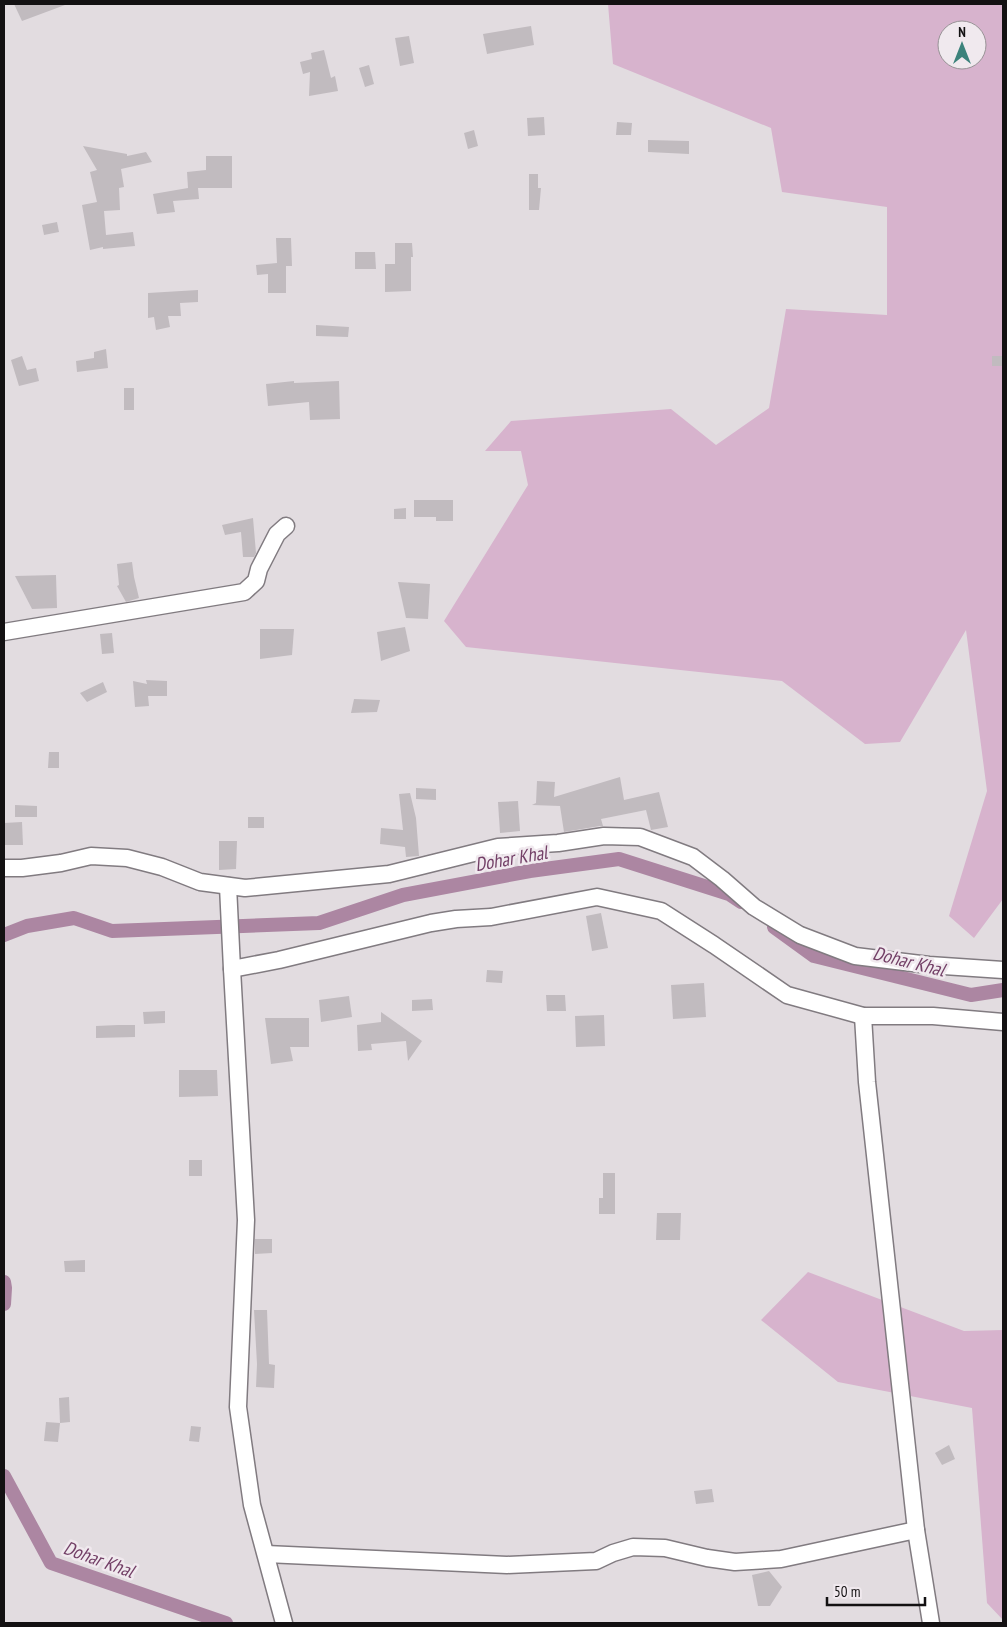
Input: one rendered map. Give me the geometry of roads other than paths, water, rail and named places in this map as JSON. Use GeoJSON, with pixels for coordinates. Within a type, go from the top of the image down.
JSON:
{"type":"FeatureCollection","features":[{"type":"Feature","properties":{"kind":"street"},"geometry":{"type":"LineString","coordinates":[[4,632],[244,592],[256,581],[259,569],[277,534],[286,526]]}},
{"type":"Feature","properties":{"kind":"street"},"geometry":{"type":"LineString","coordinates":[[4,868],[22,868],[61,863],[90,856],[127,858],[162,866],[228,894],[245,888],[389,874],[498,847],[558,843],[604,836],[640,837],[692,857],[722,879],[754,907],[800,935],[855,956],[929,965],[1003,970]]}},
{"type":"Feature","properties":{"kind":"street"},"geometry":{"type":"LineString","coordinates":[[228,894],[246,1220],[238,1407],[252,1505],[284,1623]]}},
{"type":"Feature","properties":{"kind":"street"},"geometry":{"type":"LineString","coordinates":[[232,969],[279,960],[432,923],[456,919],[491,917],[597,897],[661,911],[787,995],[863,1016],[933,1016],[1003,1022]]}},
{"type":"Feature","properties":{"kind":"street"},"geometry":{"type":"LineString","coordinates":[[863,1016],[869,1101],[916,1530],[931,1623]]}},
{"type":"Feature","properties":{"kind":"street"},"geometry":{"type":"LineString","coordinates":[[266,1554],[507,1565],[596,1561],[633,1547],[665,1548],[707,1558],[735,1562],[781,1559],[916,1530]]}},
{"type":"Feature","properties":{"kind":"waterway","name":"Dohar Khal"},"geometry":{"type":"LineString","coordinates":[[4,935],[27,926],[74,918],[112,931],[319,923],[403,895],[530,871],[619,859],[729,894],[741,902]]}},
{"type":"Feature","properties":{"kind":"waterway","name":"Dohar Khal"},"geometry":{"type":"LineString","coordinates":[[774,927],[814,956],[971,995],[1003,990]]}},
{"type":"Feature","properties":{"kind":"waterway","name":"Dohar Khal"},"geometry":{"type":"LineString","coordinates":[[4,1282],[4,1304]]}},
{"type":"Feature","properties":{"kind":"waterway","name":"Dohar Khal"},"geometry":{"type":"LineString","coordinates":[[4,1476],[51,1563],[226,1623]]}}]}
